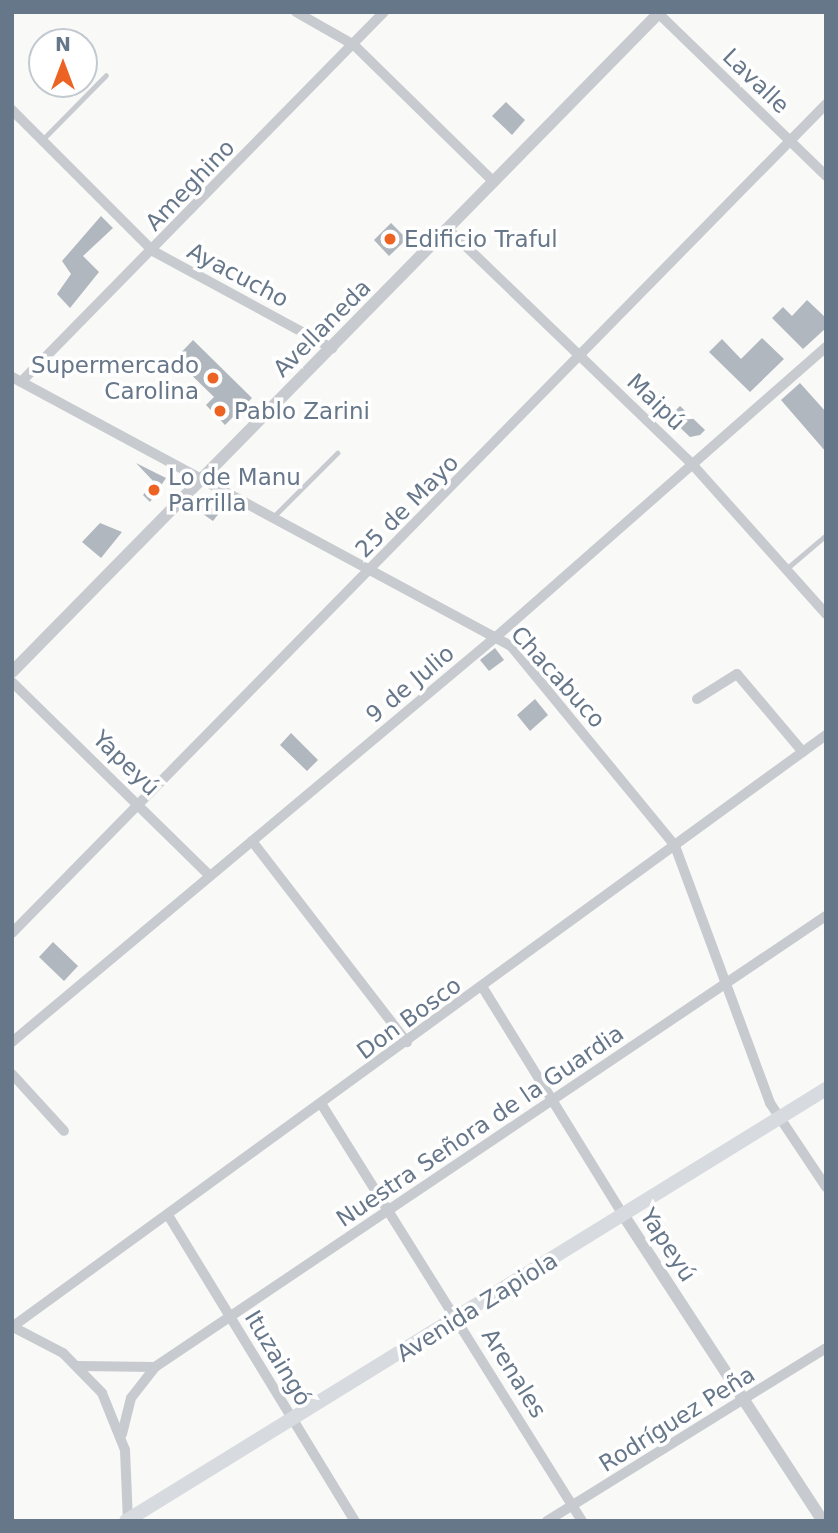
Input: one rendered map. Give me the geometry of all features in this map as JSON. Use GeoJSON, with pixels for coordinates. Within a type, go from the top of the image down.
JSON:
{"type":"FeatureCollection","features":[{"type":"Feature","properties":{"kind":"main road","name":"Avenida Zapiola"},"geometry":{"type":"LineString","coordinates":[[127,1520],[457,1319],[826,1089]]}},
{"type":"Feature","properties":{"kind":"street"},"geometry":{"type":"LineString","coordinates":[[296,12],[354,45],[493,181]]}},
{"type":"Feature","properties":{"kind":"street","name":"Ameghino"},"geometry":{"type":"LineString","coordinates":[[16,380],[153,251],[384,12]]}},
{"type":"Feature","properties":{"kind":"street","name":"Lavalle"},"geometry":{"type":"LineString","coordinates":[[659,13],[826,176]]}},
{"type":"Feature","properties":{"kind":"street","name":"Avellaneda"},"geometry":{"type":"LineString","coordinates":[[15,664],[332,348],[659,13]]}},
{"type":"Feature","properties":{"kind":"street","name":"25 de Mayo"},"geometry":{"type":"LineString","coordinates":[[12,933],[582,358],[826,104]]}},
{"type":"Feature","properties":{"kind":"street","name":"Ayacucho"},"geometry":{"type":"LineString","coordinates":[[12,110],[153,251],[332,348]]}},
{"type":"Feature","properties":{"kind":"street","name":"Maipú"},"geometry":{"type":"LineString","coordinates":[[448,229],[692,464],[825,610]]}},
{"type":"Feature","properties":{"kind":"street","name":"9 de Julio"},"geometry":{"type":"LineString","coordinates":[[12,1042],[497,636],[826,347]]}},
{"type":"Feature","properties":{"kind":"street","name":"Chacabuco"},"geometry":{"type":"LineString","coordinates":[[16,380],[497,636],[675,846],[779,1119],[826,1187]]}},
{"type":"Feature","properties":{"kind":"street"},"geometry":{"type":"LineString","coordinates":[[697,699],[737,674],[803,752]]}},
{"type":"Feature","properties":{"kind":"street","name":"Yapeyú"},"geometry":{"type":"LineString","coordinates":[[12,682],[210,876]]}},
{"type":"Feature","properties":{"kind":"street","name":"Don Bosco"},"geometry":{"type":"LineString","coordinates":[[13,1327],[322,1105],[826,735]]}},
{"type":"Feature","properties":{"kind":"street"},"geometry":{"type":"LineString","coordinates":[[253,841],[407,1042]]}},
{"type":"Feature","properties":{"kind":"street","name":"Nuestra Señora de la Guardia"},"geometry":{"type":"LineString","coordinates":[[122,1434],[131,1398],[155,1367],[826,916]]}},
{"type":"Feature","properties":{"kind":"street","name":"Yapeyú"},"geometry":{"type":"LineString","coordinates":[[482,988],[549,1102],[823,1521]]}},
{"type":"Feature","properties":{"kind":"street"},"geometry":{"type":"LineString","coordinates":[[12,1074],[64,1131]]}},
{"type":"Feature","properties":{"kind":"street","name":"Arenales"},"geometry":{"type":"LineString","coordinates":[[322,1105],[582,1521]]}},
{"type":"Feature","properties":{"kind":"street","name":"Ituzaingó"},"geometry":{"type":"LineString","coordinates":[[168,1215],[355,1521]]}},
{"type":"Feature","properties":{"kind":"street"},"geometry":{"type":"LineString","coordinates":[[13,1327],[79,1366],[102,1392],[122,1434],[127,1520]]}},
{"type":"Feature","properties":{"kind":"street","name":"Rodríguez Peña"},"geometry":{"type":"LineString","coordinates":[[548,1521],[745,1401],[826,1348]]}},
{"type":"Feature","properties":{"kind":"street"},"geometry":{"type":"LineString","coordinates":[[79,1366],[155,1367]]}},
{"type":"Feature","properties":{"kind":"lane"},"geometry":{"type":"LineString","coordinates":[[42,140],[106,75]]}},
{"type":"Feature","properties":{"kind":"lane"},"geometry":{"type":"LineString","coordinates":[[272,517],[337,453]]}},
{"type":"Feature","properties":{"kind":"lane"},"geometry":{"type":"LineString","coordinates":[[786,569],[826,535]]}},
{"type":"Feature","properties":{"kind":"building"},"geometry":{"type":"Polygon","coordinates":[[[506,102],[525,120],[512,135],[492,116],[506,102]]]}},
{"type":"Feature","properties":{"kind":"building"},"geometry":{"type":"Polygon","coordinates":[[[101,216],[113,228],[83,256],[99,272],[70,308],[57,294],[71,274],[62,261],[101,216]]]}},
{"type":"Feature","properties":{"kind":"building","name":"Edificio Traful"},"geometry":{"type":"Polygon","coordinates":[[[391,223],[407,239],[389,256],[374,240],[391,223]]]}},
{"type":"Feature","properties":{"kind":"building"},"geometry":{"type":"Polygon","coordinates":[[[807,300],[826,318],[826,328],[803,349],[772,318],[783,307],[792,316],[807,300]]]}},
{"type":"Feature","properties":{"kind":"building"},"geometry":{"type":"Polygon","coordinates":[[[762,338],[784,359],[750,392],[709,352],[722,339],[741,359],[762,338]]]}},
{"type":"Feature","properties":{"kind":"building","name":"Supermercado Carolina"},"geometry":{"type":"Polygon","coordinates":[[[193,340],[252,398],[225,425],[206,405],[214,397],[175,359],[193,340]]]}},
{"type":"Feature","properties":{"kind":"building"},"geometry":{"type":"Polygon","coordinates":[[[800,383],[826,412],[826,452],[781,400],[800,383]]]}},
{"type":"Feature","properties":{"kind":"building"},"geometry":{"type":"Polygon","coordinates":[[[680,406],[705,430],[700,435],[690,437],[669,417],[680,406]]]}},
{"type":"Feature","properties":{"kind":"building","name":"Lo de Manu Parrilla"},"geometry":{"type":"Polygon","coordinates":[[[136,463],[166,478],[150,502],[143,495],[154,482],[136,463]]]}},
{"type":"Feature","properties":{"kind":"building"},"geometry":{"type":"Polygon","coordinates":[[[197,501],[220,512],[213,521],[193,507],[197,501]]]}},
{"type":"Feature","properties":{"kind":"building"},"geometry":{"type":"Polygon","coordinates":[[[100,523],[122,532],[101,558],[82,542],[100,523]]]}},
{"type":"Feature","properties":{"kind":"building"},"geometry":{"type":"Polygon","coordinates":[[[495,648],[504,660],[489,671],[480,660],[495,648]]]}},
{"type":"Feature","properties":{"kind":"building"},"geometry":{"type":"Polygon","coordinates":[[[535,699],[548,715],[530,731],[517,715],[535,699]]]}},
{"type":"Feature","properties":{"kind":"building"},"geometry":{"type":"Polygon","coordinates":[[[291,733],[318,760],[307,771],[280,745],[291,733]]]}},
{"type":"Feature","properties":{"kind":"building"},"geometry":{"type":"Polygon","coordinates":[[[53,942],[78,966],[64,981],[39,957],[53,942]]]}},
{"type":"Feature","properties":{"kind":"place","name":"Edificio Traful"},"geometry":{"type":"Point","coordinates":[390,239]}},
{"type":"Feature","properties":{"kind":"place","name":"Supermercado Carolina"},"geometry":{"type":"Point","coordinates":[213,378]}},
{"type":"Feature","properties":{"kind":"place","name":"Pablo Zarini"},"geometry":{"type":"Point","coordinates":[220,411]}},
{"type":"Feature","properties":{"kind":"place","name":"Lo de Manu Parrilla"},"geometry":{"type":"Point","coordinates":[154,490]}}]}
